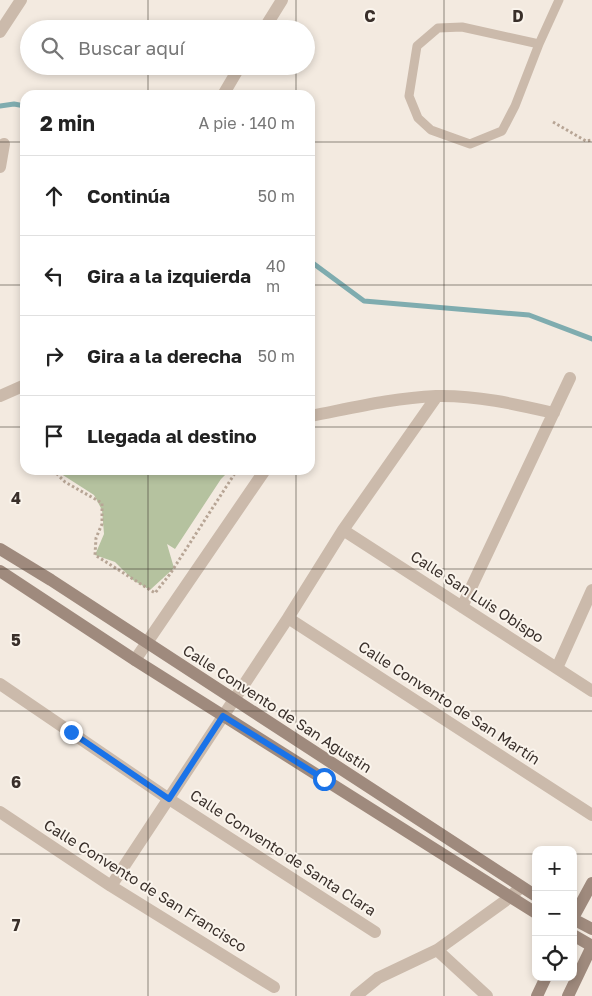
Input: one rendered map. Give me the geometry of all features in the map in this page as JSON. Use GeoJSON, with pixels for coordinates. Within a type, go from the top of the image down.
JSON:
{"type":"FeatureCollection","features":[{"type":"Feature","properties":{"kind":"street"},"geometry":{"type":"LineString","coordinates":[[0,32],[21,0]]}},
{"type":"Feature","properties":{"kind":"street"},"geometry":{"type":"LineString","coordinates":[[270,20],[282,0]]}},
{"type":"Feature","properties":{"kind":"street"},"geometry":{"type":"LineString","coordinates":[[225,90],[234,75]]}},
{"type":"Feature","properties":{"kind":"street"},"geometry":{"type":"LineString","coordinates":[[0,167],[4,144]]}},
{"type":"Feature","properties":{"kind":"street"},"geometry":{"type":"LineString","coordinates":[[462,607],[570,378]]}},
{"type":"Feature","properties":{"kind":"street"},"geometry":{"type":"LineString","coordinates":[[0,396],[20,387]]}},
{"type":"Feature","properties":{"kind":"street"},"geometry":{"type":"LineString","coordinates":[[315,415],[394,400],[437,396],[498,400],[554,413]]}},
{"type":"Feature","properties":{"kind":"street"},"geometry":{"type":"LineString","coordinates":[[111,886],[234,701],[344,530],[437,396]]}},
{"type":"Feature","properties":{"kind":"street"},"geometry":{"type":"LineString","coordinates":[[135,660],[262,475]]}},
{"type":"Feature","properties":{"kind":"street","name":"Calle San Luis Obispo"},"geometry":{"type":"LineString","coordinates":[[344,530],[592,691]]}},
{"type":"Feature","properties":{"kind":"street","name":"Calle Convento de San Agustin"},"geometry":{"type":"LineString","coordinates":[[0,549],[51,580],[384,799],[532,894]]}},
{"type":"Feature","properties":{"kind":"street"},"geometry":{"type":"LineString","coordinates":[[0,571],[135,660],[532,911]]}},
{"type":"Feature","properties":{"kind":"street"},"geometry":{"type":"LineString","coordinates":[[38,596],[51,580]]}},
{"type":"Feature","properties":{"kind":"street"},"geometry":{"type":"LineString","coordinates":[[557,668],[592,590]]}},
{"type":"Feature","properties":{"kind":"street","name":"Calle Convento de San Martín"},"geometry":{"type":"LineString","coordinates":[[288,618],[592,815]]}},
{"type":"Feature","properties":{"kind":"street","name":"Calle Convento de Santa Clara"},"geometry":{"type":"LineString","coordinates":[[0,684],[169,799],[375,932]]}},
{"type":"Feature","properties":{"kind":"street"},"geometry":{"type":"LineString","coordinates":[[375,811],[384,799]]}},
{"type":"Feature","properties":{"kind":"street","name":"Calle Convento de San Francisco"},"geometry":{"type":"LineString","coordinates":[[0,812],[111,886],[274,987]]}},
{"type":"Feature","properties":{"kind":"street"},"geometry":{"type":"LineString","coordinates":[[577,911],[592,883]]}},
{"type":"Feature","properties":{"kind":"street"},"geometry":{"type":"LineString","coordinates":[[356,996],[378,978],[437,950],[509,898],[521,887]]}},
{"type":"Feature","properties":{"kind":"street"},"geometry":{"type":"LineString","coordinates":[[577,921],[592,929]]}},
{"type":"Feature","properties":{"kind":"street"},"geometry":{"type":"LineString","coordinates":[[568,996],[592,946],[575,936]]}},
{"type":"Feature","properties":{"kind":"street"},"geometry":{"type":"LineString","coordinates":[[437,950],[487,996]]}},
{"type":"Feature","properties":{"kind":"street"},"geometry":{"type":"LineString","coordinates":[[537,996],[544,981]]}},
{"type":"Feature","properties":{"kind":"lane"},"geometry":{"type":"LineString","coordinates":[[539,44],[462,27],[438,28],[417,46],[409,96],[418,118],[431,130],[470,144],[502,131],[515,106],[539,44],[559,0]]}},
{"type":"Feature","properties":{"kind":"path"},"geometry":{"type":"LineString","coordinates":[[553,122],[586,141],[592,140]]}},
{"type":"Feature","properties":{"kind":"path"},"geometry":{"type":"LineString","coordinates":[[59,475],[65,482],[102,503],[102,524],[96,538],[95,555],[155,593],[170,574],[234,475]]}},
{"type":"Feature","properties":{"kind":"green space"},"geometry":{"type":"Polygon","coordinates":[[[63,475],[225,475],[175,549],[167,544],[174,568],[150,590],[133,580],[115,562],[95,555],[104,534],[102,510],[94,495],[63,475]]]}},
{"type":"Feature","properties":{"kind":"waterway"},"geometry":{"type":"LineString","coordinates":[[0,106],[20,105]]}},
{"type":"Feature","properties":{"kind":"waterway"},"geometry":{"type":"LineString","coordinates":[[315,265],[364,301],[529,315],[592,339]]}},
{"type":"Feature","properties":{"kind":"route"},"geometry":{"type":"LineString","coordinates":[[71,732],[169,799],[223,716],[324,779]]}}]}
